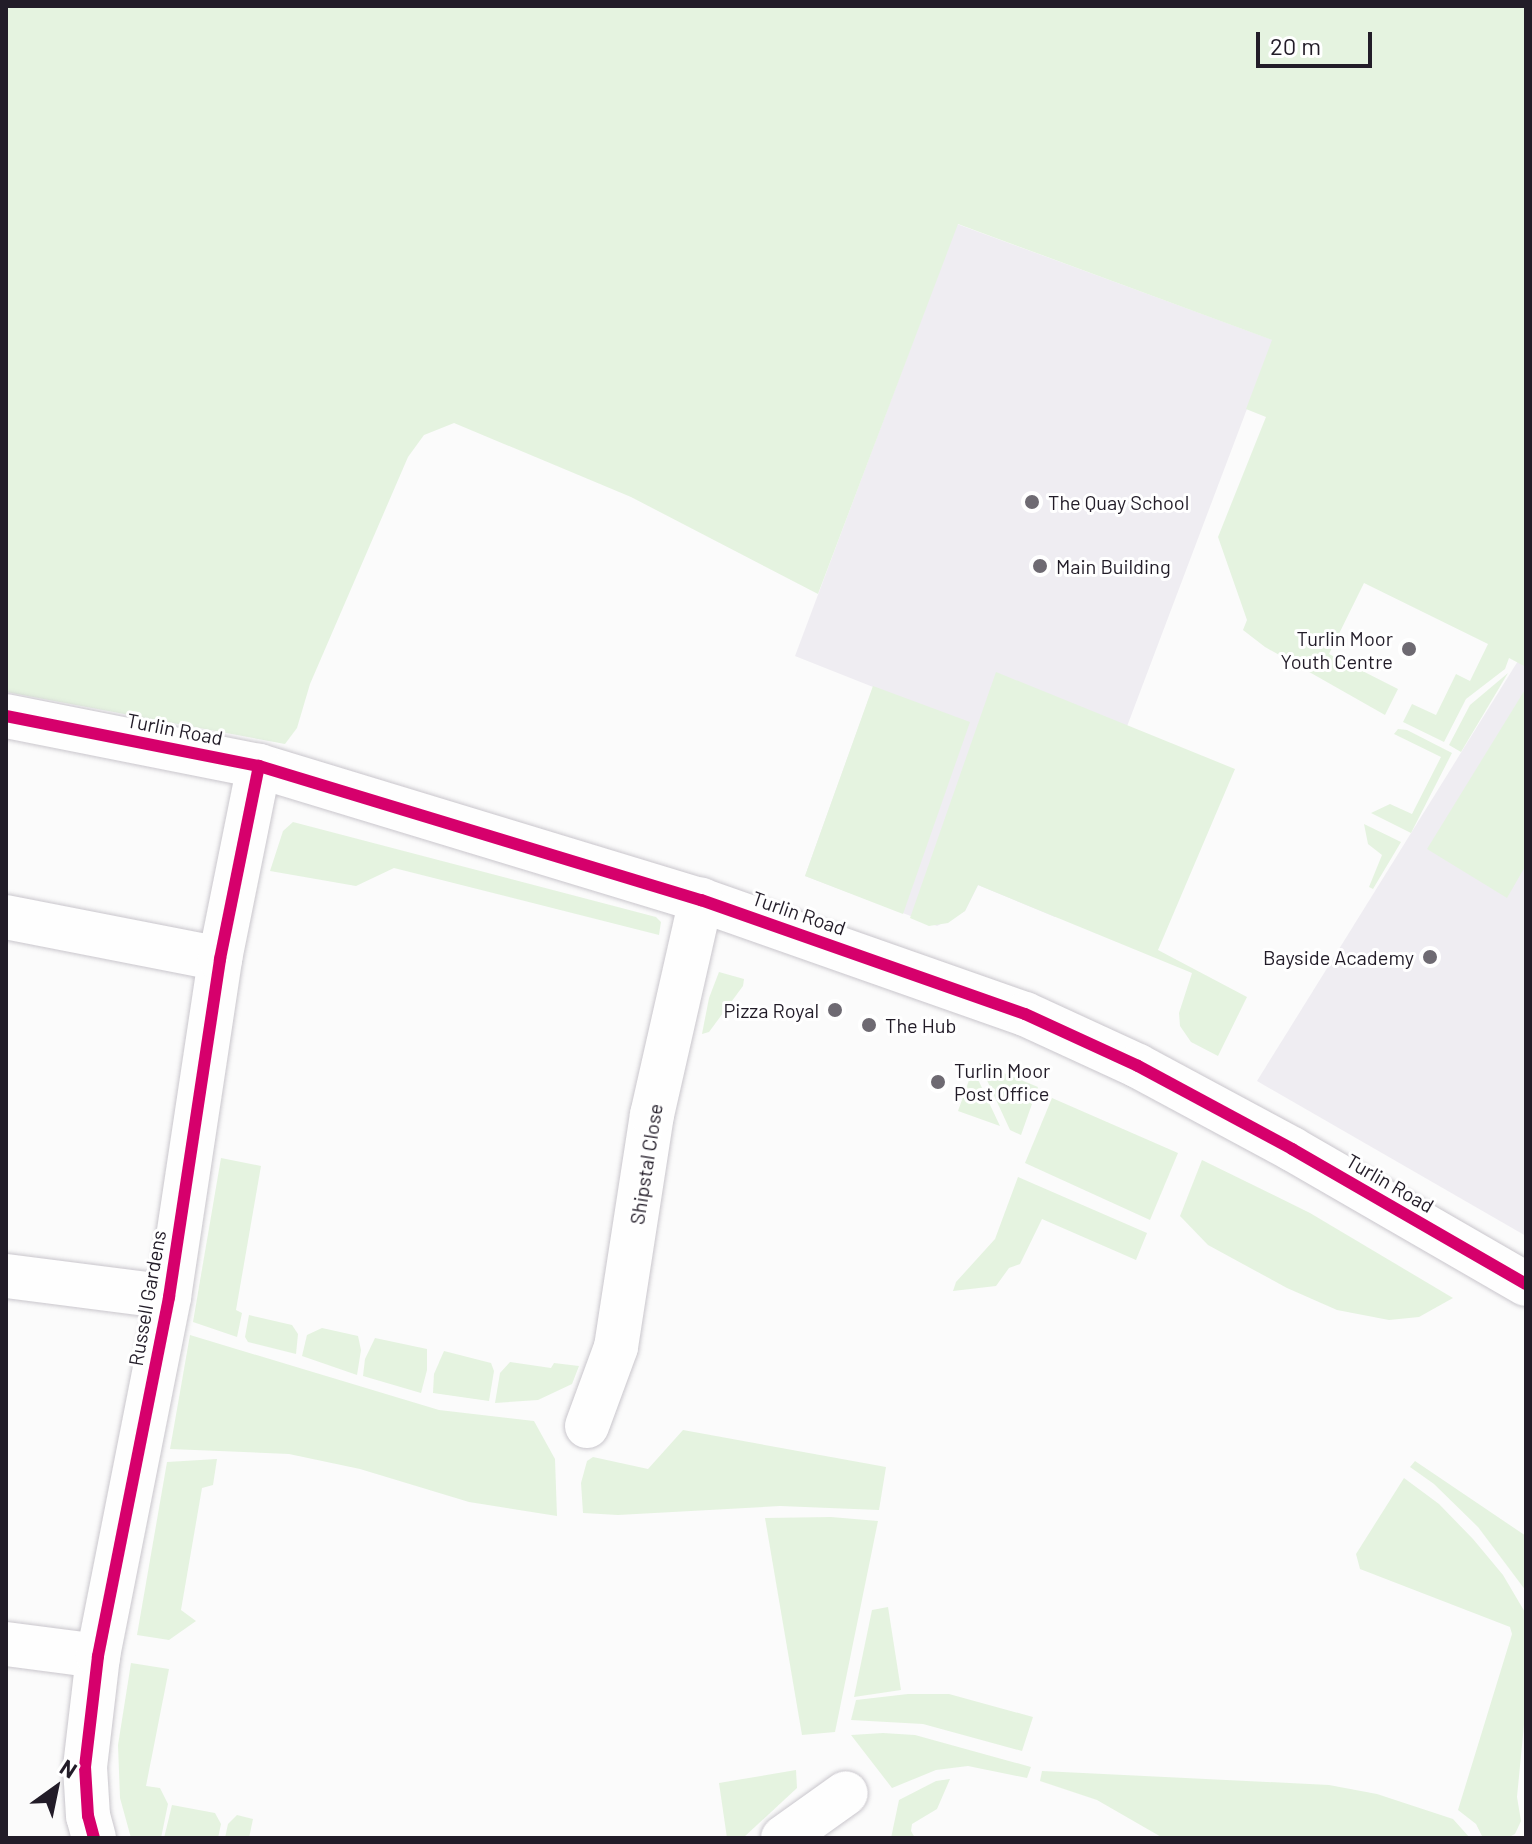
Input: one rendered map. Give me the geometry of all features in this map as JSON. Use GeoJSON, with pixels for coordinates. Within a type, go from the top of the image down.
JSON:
{"type":"FeatureCollection","features":[{"type":"Feature","properties":{"kind":"street","name":"Turlin Road"},"geometry":{"type":"LineString","coordinates":[[6,716],[259,766],[701,900],[1025,1014],[1138,1066],[1305,1157],[1526,1284]]}},
{"type":"Feature","properties":{"kind":"street","name":"Russell Gardens"},"geometry":{"type":"LineString","coordinates":[[94,1838],[88,1816],[85,1767],[98,1656],[169,1297],[220,959],[259,766]]}},
{"type":"Feature","properties":{"kind":"street","name":"Shipstal Close"},"geometry":{"type":"LineString","coordinates":[[587,1426],[616,1347],[652,1115],[701,900]]}},
{"type":"Feature","properties":{"kind":"street"},"geometry":{"type":"LineString","coordinates":[[6,917],[220,959]]}},
{"type":"Feature","properties":{"kind":"street","name":"Russell Gardens"},"geometry":{"type":"LineString","coordinates":[[6,1276],[169,1297]]}},
{"type":"Feature","properties":{"kind":"street"},"geometry":{"type":"LineString","coordinates":[[6,1644],[98,1656]]}},
{"type":"Feature","properties":{"kind":"street"},"geometry":{"type":"LineString","coordinates":[[783,1838],[846,1793]]}},
{"type":"Feature","properties":{"kind":"shaded area","name":"The Quay School"},"geometry":{"type":"Polygon","coordinates":[[[957,224],[1273,340],[1055,917],[978,885],[965,911],[937,926],[805,876],[873,687],[795,656],[957,224]]]}},
{"type":"Feature","properties":{"kind":"shaded area","name":"Bayside Academy"},"geometry":{"type":"Polygon","coordinates":[[[1526,648],[1526,1236],[1257,1081],[1526,648]]]}},
{"type":"Feature","properties":{"kind":"green space"},"geometry":{"type":"Polygon","coordinates":[[[6,6],[1526,6],[1526,667],[1509,658],[1505,669],[1466,699],[1444,742],[1403,722],[1412,704],[1436,715],[1456,674],[1470,681],[1488,644],[1364,583],[1329,654],[1398,689],[1385,715],[1265,647],[1243,630],[1247,620],[1218,537],[1266,417],[1246,409],[1272,340],[958,224],[818,594],[631,497],[454,423],[424,435],[408,457],[310,684],[297,728],[285,744],[6,692],[6,6]]]}},
{"type":"Feature","properties":{"kind":"green space"},"geometry":{"type":"Polygon","coordinates":[[[996,672],[1235,769],[1158,950],[1247,997],[1218,1056],[1191,1042],[1180,1026],[1179,1013],[1192,973],[978,885],[965,911],[948,923],[929,926],[910,918],[996,672]]]}},
{"type":"Feature","properties":{"kind":"green space"},"geometry":{"type":"Polygon","coordinates":[[[1508,673],[1461,752],[1449,745],[1470,705],[1508,673]]]}},
{"type":"Feature","properties":{"kind":"green space"},"geometry":{"type":"Polygon","coordinates":[[[873,686],[970,722],[903,914],[805,876],[873,686]]]}},
{"type":"Feature","properties":{"kind":"green space"},"geometry":{"type":"Polygon","coordinates":[[[1526,688],[1526,865],[1507,898],[1427,849],[1526,688]]]}},
{"type":"Feature","properties":{"kind":"green space"},"geometry":{"type":"Polygon","coordinates":[[[1398,729],[1407,730],[1452,753],[1411,833],[1371,813],[1390,804],[1412,814],[1441,757],[1394,734],[1398,729]]]}},
{"type":"Feature","properties":{"kind":"green space"},"geometry":{"type":"Polygon","coordinates":[[[293,822],[656,917],[661,922],[659,935],[394,868],[356,886],[270,871],[283,831],[293,822]]]}},
{"type":"Feature","properties":{"kind":"green space"},"geometry":{"type":"Polygon","coordinates":[[[1364,824],[1401,842],[1373,889],[1369,887],[1382,855],[1368,844],[1364,824]]]}},
{"type":"Feature","properties":{"kind":"green space"},"geometry":{"type":"Polygon","coordinates":[[[719,972],[744,979],[743,986],[709,1032],[702,1034],[709,998],[719,972]]]}},
{"type":"Feature","properties":{"kind":"green space"},"geometry":{"type":"Polygon","coordinates":[[[979,1063],[1038,1087],[1021,1135],[1010,1130],[979,1063]]]}},
{"type":"Feature","properties":{"kind":"green space"},"geometry":{"type":"Polygon","coordinates":[[[973,1069],[1000,1126],[958,1111],[973,1069]]]}},
{"type":"Feature","properties":{"kind":"green space"},"geometry":{"type":"Polygon","coordinates":[[[1052,1098],[1178,1153],[1150,1220],[1025,1163],[1052,1098]]]}},
{"type":"Feature","properties":{"kind":"green space"},"geometry":{"type":"Polygon","coordinates":[[[221,1158],[261,1166],[236,1310],[242,1313],[237,1337],[193,1322],[221,1158]]]}},
{"type":"Feature","properties":{"kind":"green space"},"geometry":{"type":"Polygon","coordinates":[[[1202,1160],[1310,1213],[1453,1298],[1419,1317],[1389,1320],[1337,1310],[1287,1288],[1208,1245],[1180,1216],[1202,1160]]]}},
{"type":"Feature","properties":{"kind":"green space"},"geometry":{"type":"Polygon","coordinates":[[[1018,1177],[1147,1233],[1136,1260],[1042,1219],[1020,1264],[1009,1268],[996,1286],[953,1291],[956,1282],[995,1239],[1018,1177]]]}},
{"type":"Feature","properties":{"kind":"green space"},"geometry":{"type":"Polygon","coordinates":[[[249,1315],[292,1325],[298,1334],[296,1354],[248,1342],[245,1337],[249,1315]]]}},
{"type":"Feature","properties":{"kind":"green space"},"geometry":{"type":"Polygon","coordinates":[[[322,1328],[358,1336],[361,1350],[357,1375],[302,1356],[307,1335],[322,1328]]]}},
{"type":"Feature","properties":{"kind":"green space"},"geometry":{"type":"Polygon","coordinates":[[[190,1335],[439,1410],[534,1421],[555,1459],[557,1516],[469,1502],[360,1469],[289,1454],[170,1449],[190,1335]]]}},
{"type":"Feature","properties":{"kind":"green space"},"geometry":{"type":"Polygon","coordinates":[[[375,1338],[427,1349],[427,1370],[421,1393],[363,1376],[365,1359],[375,1338]]]}},
{"type":"Feature","properties":{"kind":"green space"},"geometry":{"type":"Polygon","coordinates":[[[444,1351],[491,1363],[494,1371],[489,1401],[433,1393],[434,1374],[444,1351]]]}},
{"type":"Feature","properties":{"kind":"green space"},"geometry":{"type":"Polygon","coordinates":[[[510,1362],[551,1368],[554,1363],[579,1366],[572,1384],[538,1400],[495,1403],[500,1373],[510,1362]]]}},
{"type":"Feature","properties":{"kind":"green space"},"geometry":{"type":"Polygon","coordinates":[[[683,1430],[886,1467],[879,1510],[780,1506],[618,1515],[583,1513],[581,1483],[587,1461],[593,1457],[648,1469],[683,1430]]]}},
{"type":"Feature","properties":{"kind":"green space"},"geometry":{"type":"Polygon","coordinates":[[[217,1459],[213,1485],[202,1488],[181,1610],[196,1621],[169,1640],[137,1635],[167,1462],[217,1459]]]}},
{"type":"Feature","properties":{"kind":"green space"},"geometry":{"type":"Polygon","coordinates":[[[1415,1461],[1526,1536],[1526,1591],[1478,1527],[1434,1484],[1410,1467],[1415,1461]]]}},
{"type":"Feature","properties":{"kind":"green space"},"geometry":{"type":"Polygon","coordinates":[[[1404,1478],[1439,1504],[1473,1539],[1503,1575],[1526,1614],[1526,1704],[1517,1797],[1521,1821],[1515,1834],[1507,1838],[1483,1838],[1476,1824],[1458,1810],[1512,1634],[1510,1627],[1360,1569],[1356,1554],[1404,1478]]]}},
{"type":"Feature","properties":{"kind":"green space"},"geometry":{"type":"Polygon","coordinates":[[[831,1517],[878,1521],[835,1732],[802,1735],[765,1518],[831,1517]]]}},
{"type":"Feature","properties":{"kind":"green space"},"geometry":{"type":"Polygon","coordinates":[[[888,1607],[901,1690],[854,1697],[872,1610],[888,1607]]]}},
{"type":"Feature","properties":{"kind":"green space"},"geometry":{"type":"Polygon","coordinates":[[[131,1663],[169,1669],[146,1786],[160,1788],[168,1804],[161,1838],[131,1838],[120,1798],[118,1745],[131,1663]]]}},
{"type":"Feature","properties":{"kind":"green space"},"geometry":{"type":"Polygon","coordinates":[[[908,1694],[949,1694],[1033,1717],[1022,1751],[923,1724],[851,1720],[856,1700],[908,1694]]]}},
{"type":"Feature","properties":{"kind":"green space"},"geometry":{"type":"Polygon","coordinates":[[[851,1735],[915,1735],[1031,1767],[1027,1778],[968,1766],[936,1770],[892,1788],[851,1735]]]}},
{"type":"Feature","properties":{"kind":"green space"},"geometry":{"type":"Polygon","coordinates":[[[796,1770],[797,1788],[743,1838],[727,1838],[719,1783],[796,1770]]]}},
{"type":"Feature","properties":{"kind":"green space"},"geometry":{"type":"Polygon","coordinates":[[[1042,1771],[1329,1785],[1377,1794],[1453,1819],[1470,1838],[1163,1838],[1097,1800],[1040,1781],[1042,1771]]]}},
{"type":"Feature","properties":{"kind":"green space"},"geometry":{"type":"Polygon","coordinates":[[[950,1779],[937,1809],[912,1824],[911,1831],[915,1838],[891,1838],[899,1800],[936,1781],[950,1779]]]}},
{"type":"Feature","properties":{"kind":"green space"},"geometry":{"type":"Polygon","coordinates":[[[172,1805],[215,1813],[221,1824],[218,1838],[164,1838],[172,1805]]]}},
{"type":"Feature","properties":{"kind":"green space"},"geometry":{"type":"Polygon","coordinates":[[[237,1815],[253,1819],[249,1838],[225,1838],[228,1824],[237,1815]]]}},
{"type":"Feature","properties":{"kind":"cycle path"},"geometry":{"type":"LineString","coordinates":[[6,716],[259,766],[701,900],[1025,1014],[1138,1066],[1292,1149],[1526,1284]]}},
{"type":"Feature","properties":{"kind":"cycle path"},"geometry":{"type":"LineString","coordinates":[[94,1838],[88,1816],[85,1767],[98,1656],[169,1297],[220,959],[259,766]]}},
{"type":"Feature","properties":{"kind":"place","name":"The Quay School"},"geometry":{"type":"Point","coordinates":[1032,502]}},
{"type":"Feature","properties":{"kind":"place","name":"Main Building"},"geometry":{"type":"Point","coordinates":[1040,566]}},
{"type":"Feature","properties":{"kind":"place","name":"Turlin Moor Youth Centre"},"geometry":{"type":"Point","coordinates":[1409,649]}},
{"type":"Feature","properties":{"kind":"place","name":"Bayside Academy"},"geometry":{"type":"Point","coordinates":[1430,957]}},
{"type":"Feature","properties":{"kind":"place","name":"Pizza Royal"},"geometry":{"type":"Point","coordinates":[835,1010]}},
{"type":"Feature","properties":{"kind":"place","name":"The Hub"},"geometry":{"type":"Point","coordinates":[869,1025]}},
{"type":"Feature","properties":{"kind":"place","name":"Turlin Moor Post Office"},"geometry":{"type":"Point","coordinates":[938,1082]}}]}
